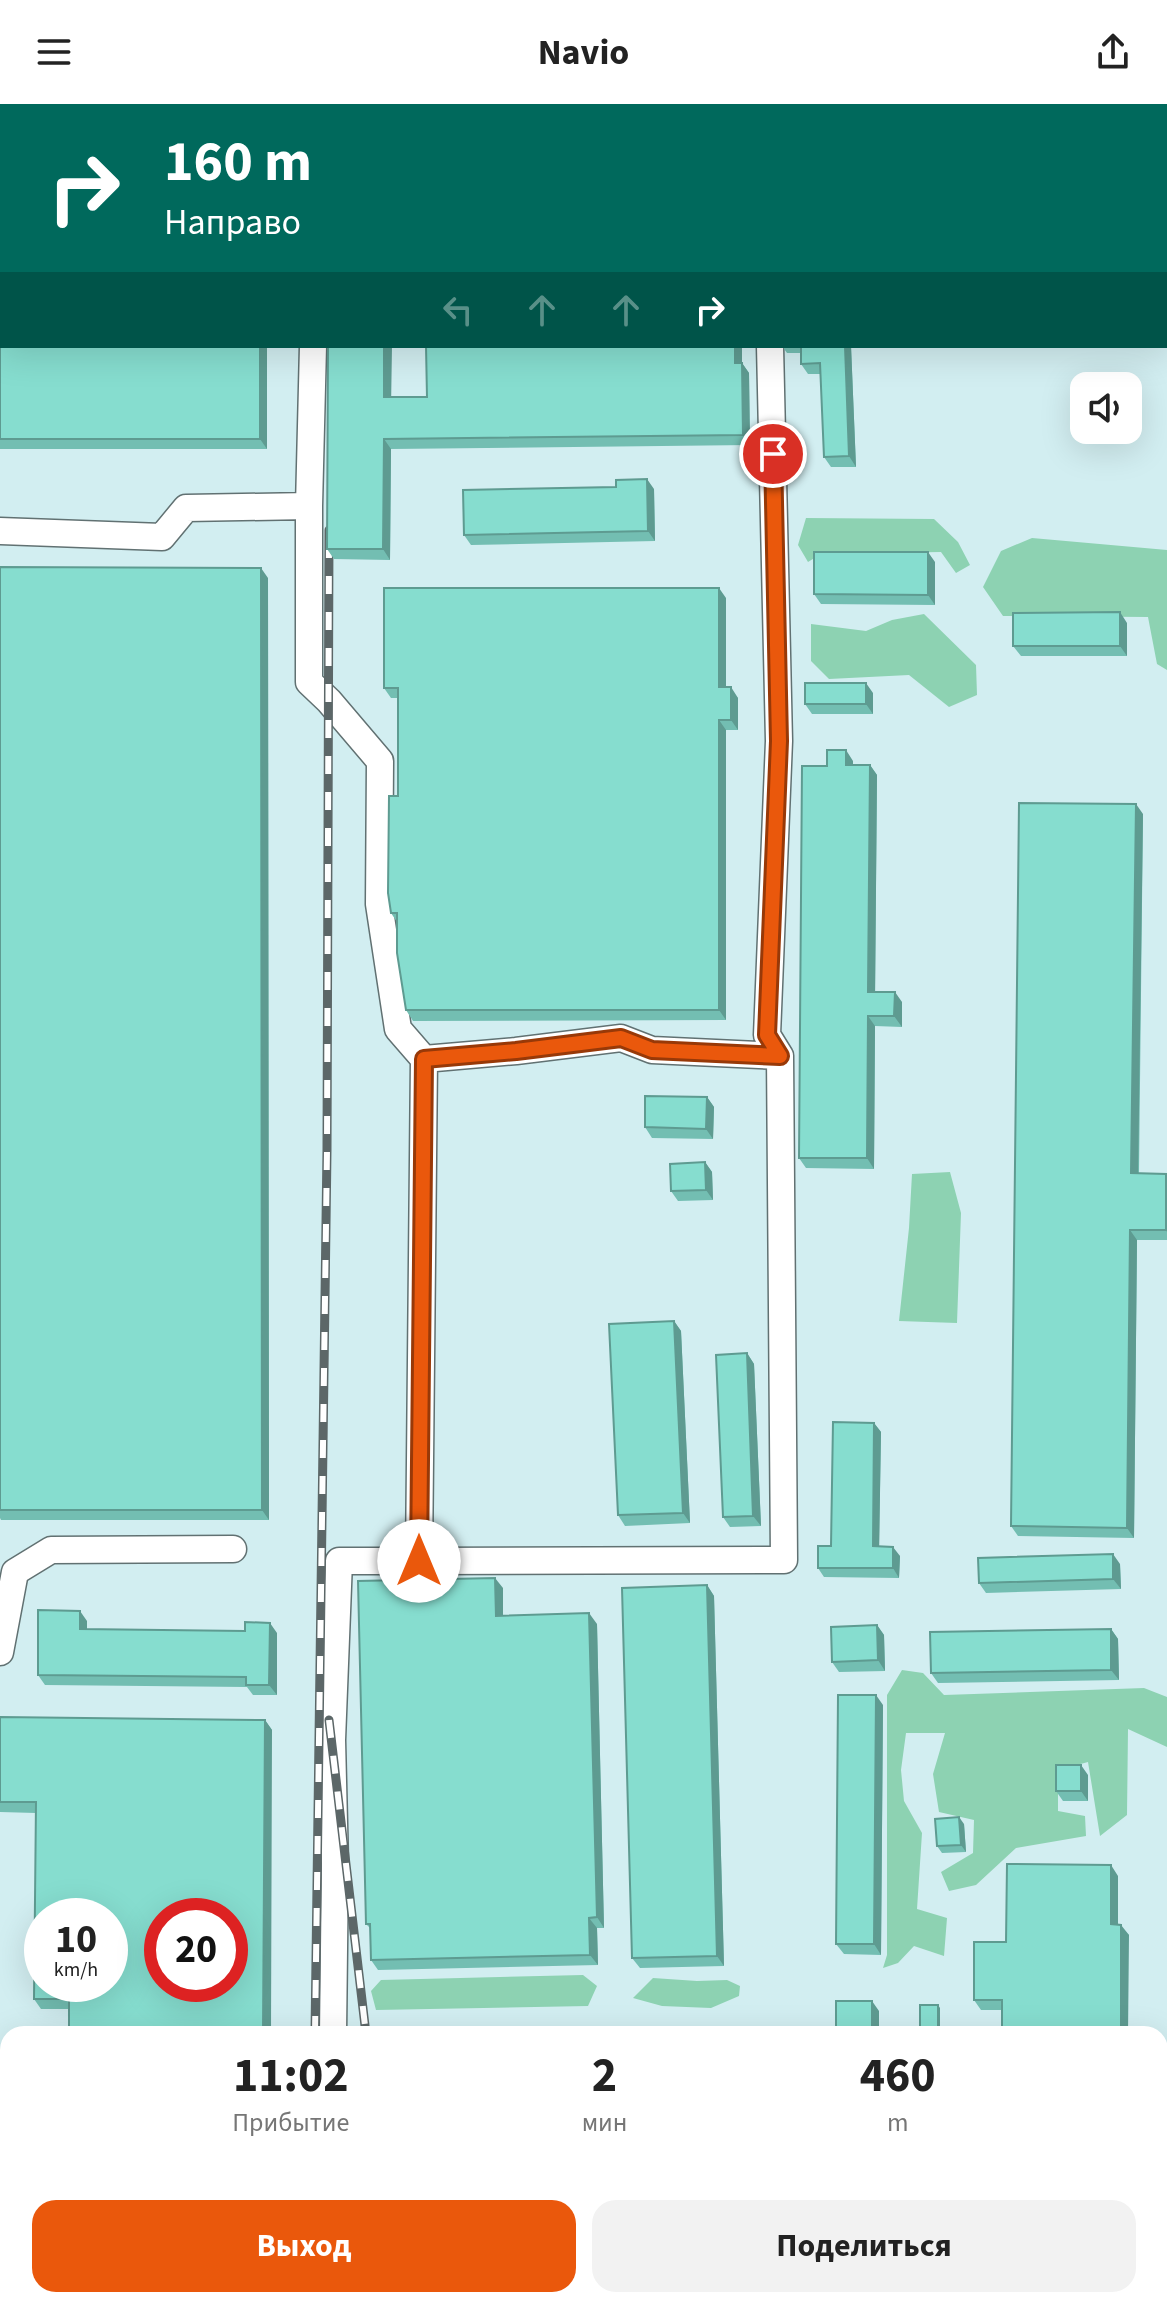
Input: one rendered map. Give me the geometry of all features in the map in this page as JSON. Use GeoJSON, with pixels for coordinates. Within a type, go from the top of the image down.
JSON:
{"type":"FeatureCollection","features":[{"type":"Feature","properties":{"kind":"lane"},"geometry":{"type":"LineString","coordinates":[[313,348],[309,682],[380,761],[379,904],[398,1029],[424,1059],[419,1561]]}},
{"type":"Feature","properties":{"kind":"lane"},"geometry":{"type":"LineString","coordinates":[[333,2026],[335,1864],[332,1740],[339,1561],[784,1560],[780,1056],[767,1035],[779,741],[770,348]]}},
{"type":"Feature","properties":{"kind":"lane"},"geometry":{"type":"LineString","coordinates":[[0,531],[162,537],[186,508],[309,506]]}},
{"type":"Feature","properties":{"kind":"lane"},"geometry":{"type":"LineString","coordinates":[[424,1059],[621,1038],[652,1050],[780,1056]]}},
{"type":"Feature","properties":{"kind":"lane"},"geometry":{"type":"LineString","coordinates":[[0,1652],[7,1569],[51,1550],[233,1549]]}},
{"type":"Feature","properties":{"kind":"shaded area"},"geometry":{"type":"Polygon","coordinates":[[[0,348],[1167,348],[1167,2026],[0,2026],[0,348]]]}},
{"type":"Feature","properties":{"kind":"green space"},"geometry":{"type":"Polygon","coordinates":[[[806,518],[934,519],[958,542],[970,565],[956,573],[941,552],[821,554],[808,562],[798,545],[806,518]]]}},
{"type":"Feature","properties":{"kind":"green space"},"geometry":{"type":"Polygon","coordinates":[[[1032,538],[1167,550],[1167,670],[1157,664],[1148,617],[1003,616],[983,587],[1001,551],[1032,538]]]}},
{"type":"Feature","properties":{"kind":"green space"},"geometry":{"type":"Polygon","coordinates":[[[924,614],[976,665],[977,695],[949,707],[909,675],[829,679],[811,661],[811,624],[866,631],[892,620],[924,614]]]}},
{"type":"Feature","properties":{"kind":"green space"},"geometry":{"type":"Polygon","coordinates":[[[950,1172],[961,1213],[957,1323],[899,1321],[912,1174],[950,1172]]]}},
{"type":"Feature","properties":{"kind":"green space"},"geometry":{"type":"Polygon","coordinates":[[[902,1670],[923,1673],[944,1695],[1144,1688],[1167,1697],[1167,1747],[1128,1729],[1127,1815],[1100,1836],[1088,1762],[1058,1770],[1058,1811],[1085,1816],[1086,1836],[1016,1848],[976,1885],[949,1891],[941,1872],[973,1853],[974,1820],[939,1812],[933,1774],[945,1733],[906,1733],[901,1770],[904,1801],[922,1833],[917,1909],[947,1918],[944,1956],[914,1946],[898,1963],[883,1968],[887,1955],[887,1695],[902,1670]]]}},
{"type":"Feature","properties":{"kind":"green space"},"geometry":{"type":"Polygon","coordinates":[[[583,1975],[597,1986],[588,2006],[376,2010],[371,1991],[381,1980],[583,1975]]]}},
{"type":"Feature","properties":{"kind":"green space"},"geometry":{"type":"Polygon","coordinates":[[[653,1978],[727,1980],[740,1986],[739,1996],[711,2008],[662,2006],[633,1998],[653,1978]]]}},
{"type":"Feature","properties":{"kind":"building"},"geometry":{"type":"Polygon","coordinates":[[[0,348],[260,348],[260,439],[0,439],[0,348]]]}},
{"type":"Feature","properties":{"kind":"building"},"geometry":{"type":"Polygon","coordinates":[[[328,348],[384,348],[384,397],[427,397],[426,348],[735,348],[735,363],[742,363],[743,435],[384,439],[383,549],[327,549],[328,348]]]}},
{"type":"Feature","properties":{"kind":"building"},"geometry":{"type":"Polygon","coordinates":[[[801,348],[845,348],[849,456],[824,457],[820,363],[801,364],[801,348]]]}},
{"type":"Feature","properties":{"kind":"building"},"geometry":{"type":"Polygon","coordinates":[[[647,479],[648,531],[464,535],[463,490],[616,487],[616,480],[647,479]]]}},
{"type":"Feature","properties":{"kind":"building"},"geometry":{"type":"Polygon","coordinates":[[[814,552],[928,552],[928,595],[814,594],[814,552]]]}},
{"type":"Feature","properties":{"kind":"building"},"geometry":{"type":"Polygon","coordinates":[[[0,567],[261,568],[262,1510],[0,1510],[0,567]]]}},
{"type":"Feature","properties":{"kind":"building"},"geometry":{"type":"Polygon","coordinates":[[[384,588],[719,588],[719,687],[731,687],[731,720],[719,720],[719,1010],[406,1010],[397,953],[397,913],[391,913],[388,893],[389,796],[398,796],[398,688],[384,688],[384,588]]]}},
{"type":"Feature","properties":{"kind":"building"},"geometry":{"type":"Polygon","coordinates":[[[1120,612],[1120,646],[1013,646],[1013,613],[1120,612]]]}},
{"type":"Feature","properties":{"kind":"building"},"geometry":{"type":"Polygon","coordinates":[[[805,683],[866,683],[866,704],[805,704],[805,683]]]}},
{"type":"Feature","properties":{"kind":"building"},"geometry":{"type":"Polygon","coordinates":[[[827,750],[846,750],[846,765],[870,765],[868,992],[895,992],[894,1016],[868,1016],[867,1158],[799,1158],[802,766],[827,766],[827,750]]]}},
{"type":"Feature","properties":{"kind":"building"},"geometry":{"type":"Polygon","coordinates":[[[1019,803],[1136,804],[1131,1173],[1166,1174],[1166,1230],[1130,1230],[1127,1528],[1011,1526],[1019,803]]]}},
{"type":"Feature","properties":{"kind":"building"},"geometry":{"type":"Polygon","coordinates":[[[645,1096],[707,1097],[706,1129],[645,1127],[645,1096]]]}},
{"type":"Feature","properties":{"kind":"building"},"geometry":{"type":"Polygon","coordinates":[[[705,1162],[706,1190],[671,1191],[670,1164],[705,1162]]]}},
{"type":"Feature","properties":{"kind":"building"},"geometry":{"type":"Polygon","coordinates":[[[674,1321],[683,1513],[618,1515],[609,1324],[674,1321]]]}},
{"type":"Feature","properties":{"kind":"building"},"geometry":{"type":"Polygon","coordinates":[[[747,1353],[753,1516],[723,1517],[716,1355],[747,1353]]]}},
{"type":"Feature","properties":{"kind":"building"},"geometry":{"type":"Polygon","coordinates":[[[833,1422],[874,1423],[873,1546],[893,1547],[893,1568],[818,1568],[818,1546],[831,1546],[833,1422]]]}},
{"type":"Feature","properties":{"kind":"building"},"geometry":{"type":"Polygon","coordinates":[[[1113,1554],[1113,1579],[979,1583],[978,1558],[1113,1554]]]}},
{"type":"Feature","properties":{"kind":"building"},"geometry":{"type":"Polygon","coordinates":[[[495,1578],[496,1616],[589,1613],[597,1917],[589,1918],[590,1955],[371,1960],[370,1924],[366,1924],[358,1581],[495,1578]]]}},
{"type":"Feature","properties":{"kind":"building"},"geometry":{"type":"Polygon","coordinates":[[[707,1585],[717,1956],[632,1958],[622,1588],[707,1585]]]}},
{"type":"Feature","properties":{"kind":"building"},"geometry":{"type":"Polygon","coordinates":[[[38,1610],[80,1611],[80,1629],[245,1631],[245,1622],[270,1623],[269,1685],[246,1685],[246,1677],[38,1675],[38,1610]]]}},
{"type":"Feature","properties":{"kind":"building"},"geometry":{"type":"Polygon","coordinates":[[[877,1625],[878,1660],[832,1662],[831,1627],[877,1625]]]}},
{"type":"Feature","properties":{"kind":"building"},"geometry":{"type":"Polygon","coordinates":[[[1111,1629],[1111,1670],[931,1673],[930,1632],[1111,1629]]]}},
{"type":"Feature","properties":{"kind":"building"},"geometry":{"type":"Polygon","coordinates":[[[838,1695],[876,1695],[874,1944],[836,1944],[838,1695]]]}},
{"type":"Feature","properties":{"kind":"building"},"geometry":{"type":"Polygon","coordinates":[[[0,1717],[265,1720],[263,2026],[69,2026],[69,2002],[128,2002],[128,1898],[35,1898],[36,1802],[0,1802],[0,1717]]]}},
{"type":"Feature","properties":{"kind":"building"},"geometry":{"type":"Polygon","coordinates":[[[1056,1765],[1081,1765],[1081,1791],[1056,1791],[1056,1765]]]}},
{"type":"Feature","properties":{"kind":"building"},"geometry":{"type":"Polygon","coordinates":[[[959,1817],[961,1845],[937,1846],[935,1819],[959,1817]]]}},
{"type":"Feature","properties":{"kind":"building"},"geometry":{"type":"Polygon","coordinates":[[[1007,1864],[1111,1865],[1111,1924],[1121,1925],[1121,2026],[1002,2026],[1002,2000],[974,2000],[974,1942],[1006,1942],[1007,1864]]]}},
{"type":"Feature","properties":{"kind":"building"},"geometry":{"type":"Polygon","coordinates":[[[836,2001],[872,2001],[872,2026],[836,2026],[836,2001]]]}},
{"type":"Feature","properties":{"kind":"building"},"geometry":{"type":"Polygon","coordinates":[[[920,2005],[938,2005],[938,2026],[920,2026],[920,2005]]]}},
{"type":"Feature","properties":{"kind":"railway"},"geometry":{"type":"LineString","coordinates":[[315,2026],[327,1150],[329,530]]}},
{"type":"Feature","properties":{"kind":"railway"},"geometry":{"type":"LineString","coordinates":[[329,1720],[365,2026]]}},
{"type":"Feature","properties":{"kind":"route"},"geometry":{"type":"LineString","coordinates":[[419,1561],[424,1059],[621,1038],[652,1050],[780,1056],[767,1035],[779,741],[773,454]]}}]}
